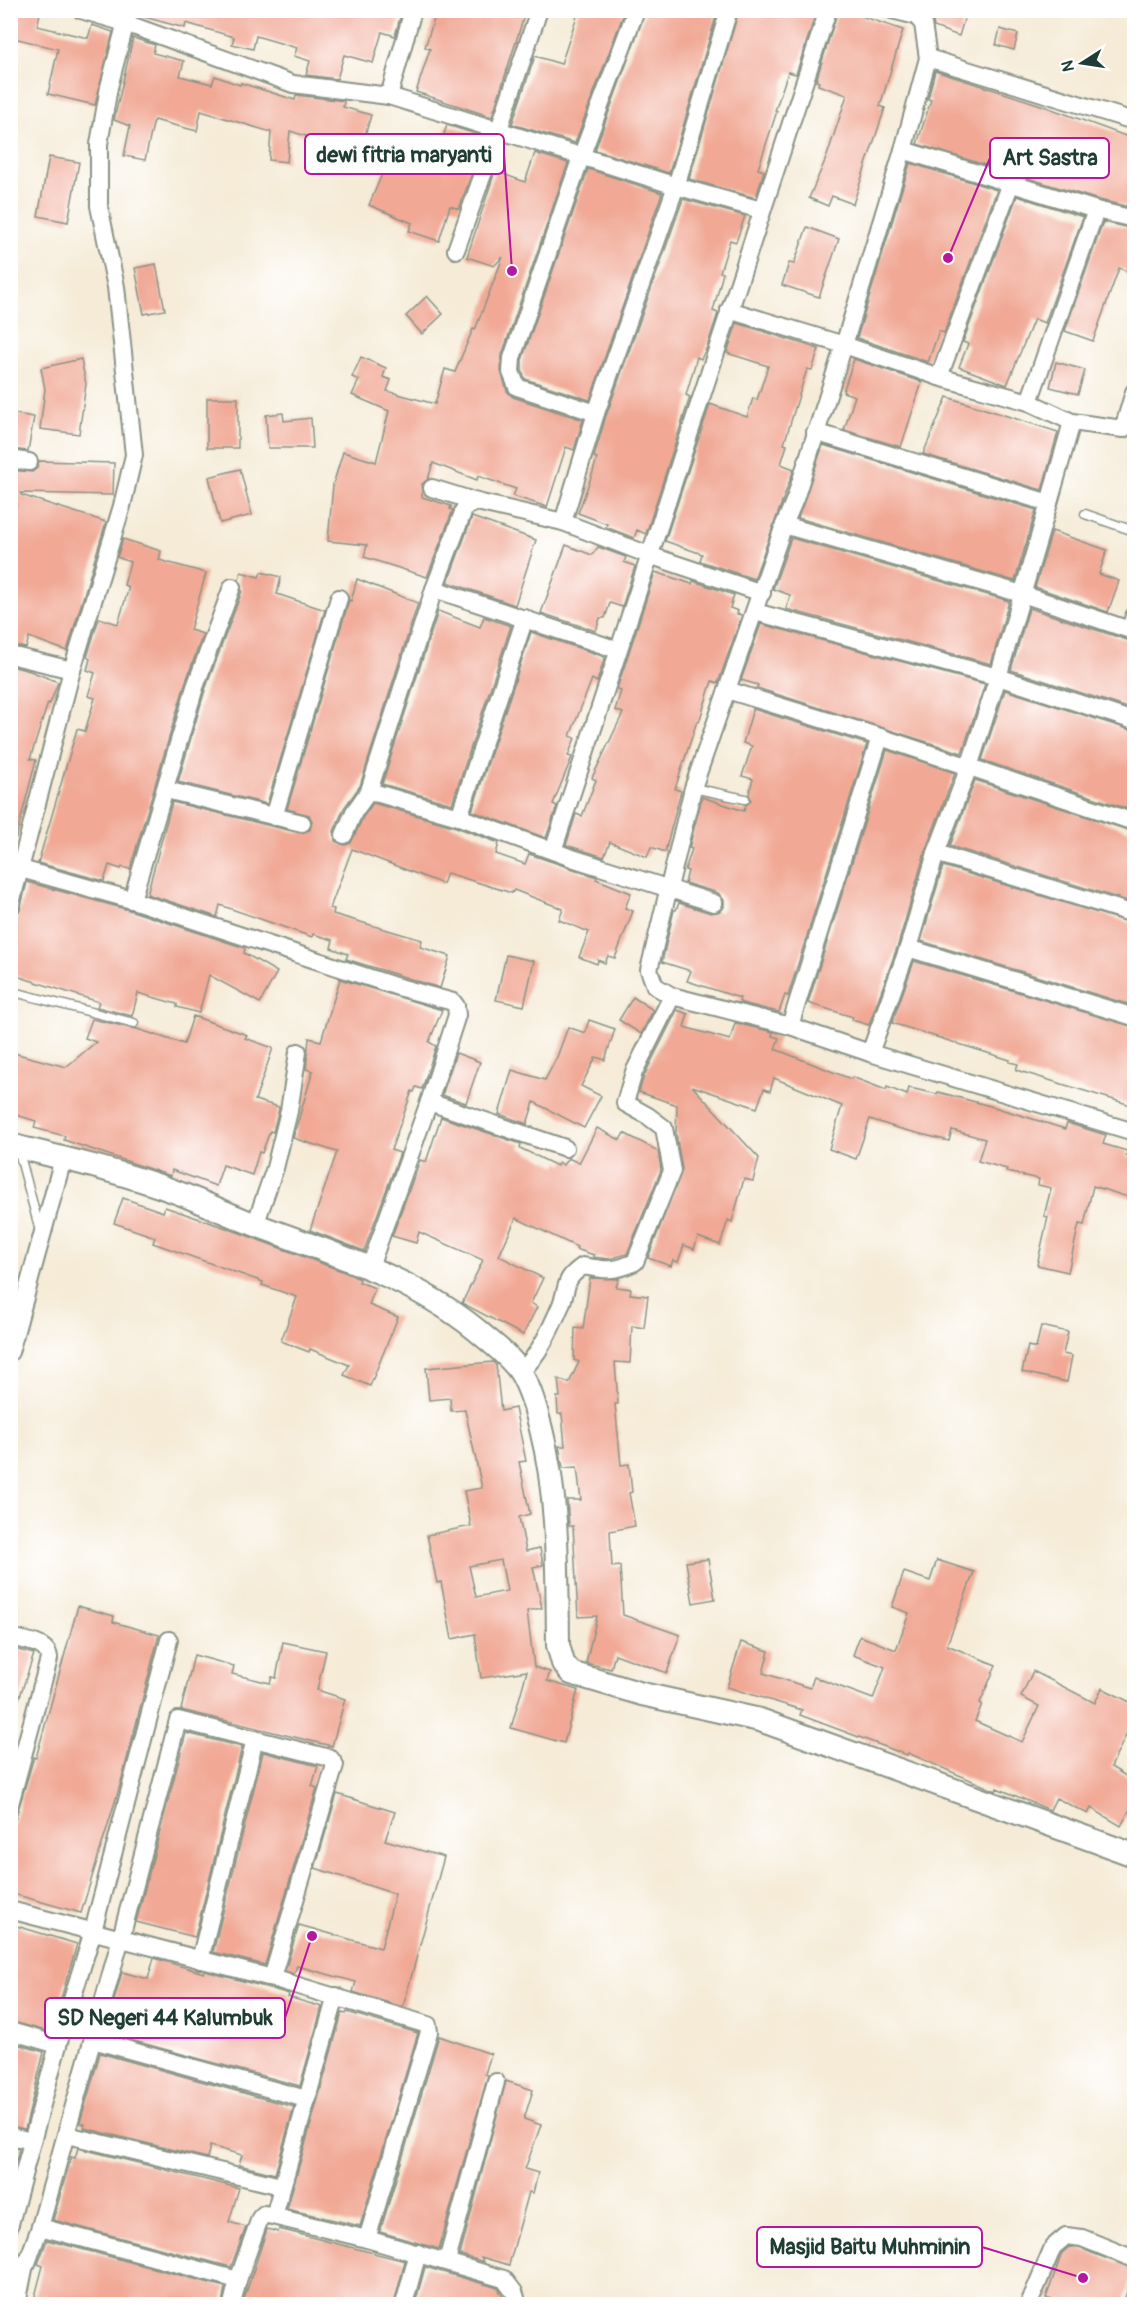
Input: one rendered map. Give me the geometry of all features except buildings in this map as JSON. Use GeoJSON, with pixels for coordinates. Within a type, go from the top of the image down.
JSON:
{"type":"FeatureCollection","features":[{"type":"Feature","properties":{"kind":"street"},"geometry":{"type":"LineString","coordinates":[[81,10],[127,17],[293,84],[389,96],[676,186],[761,210]]}},
{"type":"Feature","properties":{"kind":"street"},"geometry":{"type":"LineString","coordinates":[[389,96],[414,10]]}},
{"type":"Feature","properties":{"kind":"street"},"geometry":{"type":"LineString","coordinates":[[456,250],[538,10]]}},
{"type":"Feature","properties":{"kind":"street"},"geometry":{"type":"LineString","coordinates":[[597,413],[517,387],[511,372],[512,358],[581,156],[636,10]]}},
{"type":"Feature","properties":{"kind":"street"},"geometry":{"type":"LineString","coordinates":[[563,522],[597,413],[676,186],[729,10]]}},
{"type":"Feature","properties":{"kind":"street"},"geometry":{"type":"LineString","coordinates":[[553,851],[828,10]]}},
{"type":"Feature","properties":{"kind":"street"},"geometry":{"type":"LineString","coordinates":[[892,10],[916,16],[923,24],[928,58],[903,150],[795,499],[693,788],[649,970],[655,986],[672,996],[790,1026],[870,1053],[1134,1132]]}},
{"type":"Feature","properties":{"kind":"street"},"geometry":{"type":"LineString","coordinates":[[10,907],[72,670],[122,506],[134,454],[116,287],[99,206],[99,144],[109,87],[127,17]]}},
{"type":"Feature","properties":{"kind":"street"},"geometry":{"type":"LineString","coordinates":[[928,58],[1134,121]]}},
{"type":"Feature","properties":{"kind":"street"},"geometry":{"type":"LineString","coordinates":[[903,150],[1096,210],[1134,219]]}},
{"type":"Feature","properties":{"kind":"street"},"geometry":{"type":"LineString","coordinates":[[939,377],[1011,183]]}},
{"type":"Feature","properties":{"kind":"street"},"geometry":{"type":"LineString","coordinates":[[1029,402],[1096,210]]}},
{"type":"Feature","properties":{"kind":"street"},"geometry":{"type":"LineString","coordinates":[[729,310],[939,377],[1029,402],[1072,422],[1129,430],[1134,392]]}},
{"type":"Feature","properties":{"kind":"street"},"geometry":{"type":"LineString","coordinates":[[870,1053],[908,948],[936,853],[969,767],[999,677],[1072,422]]}},
{"type":"Feature","properties":{"kind":"street"},"geometry":{"type":"LineString","coordinates":[[815,432],[1049,503]]}},
{"type":"Feature","properties":{"kind":"street"},"geometry":{"type":"LineString","coordinates":[[10,459],[29,462]]}},
{"type":"Feature","properties":{"kind":"street"},"geometry":{"type":"LineString","coordinates":[[432,488],[477,502],[563,522],[649,555],[762,593]]}},
{"type":"Feature","properties":{"kind":"street"},"geometry":{"type":"LineString","coordinates":[[345,835],[354,812],[369,791],[434,589],[465,507],[477,502]]}},
{"type":"Feature","properties":{"kind":"street"},"geometry":{"type":"LineString","coordinates":[[784,525],[1133,625]]}},
{"type":"Feature","properties":{"kind":"street"},"geometry":{"type":"LineString","coordinates":[[132,900],[195,687],[231,586]]}},
{"type":"Feature","properties":{"kind":"street"},"geometry":{"type":"LineString","coordinates":[[434,589],[618,650]]}},
{"type":"Feature","properties":{"kind":"street"},"geometry":{"type":"LineString","coordinates":[[274,817],[339,598]]}},
{"type":"Feature","properties":{"kind":"street"},"geometry":{"type":"LineString","coordinates":[[755,612],[999,677],[1134,721]]}},
{"type":"Feature","properties":{"kind":"street"},"geometry":{"type":"LineString","coordinates":[[459,817],[525,618]]}},
{"type":"Feature","properties":{"kind":"street"},"geometry":{"type":"LineString","coordinates":[[10,654],[72,670]]}},
{"type":"Feature","properties":{"kind":"street"},"geometry":{"type":"LineString","coordinates":[[727,690],[880,737],[1134,822]]}},
{"type":"Feature","properties":{"kind":"street"},"geometry":{"type":"LineString","coordinates":[[790,1026],[880,737]]}},
{"type":"Feature","properties":{"kind":"street"},"geometry":{"type":"LineString","coordinates":[[166,790],[302,823]]}},
{"type":"Feature","properties":{"kind":"street"},"geometry":{"type":"LineString","coordinates":[[369,791],[459,817],[668,890],[714,903]]}},
{"type":"Feature","properties":{"kind":"street"},"geometry":{"type":"LineString","coordinates":[[936,853],[1134,914]]}},
{"type":"Feature","properties":{"kind":"street"},"geometry":{"type":"LineString","coordinates":[[21,869],[132,900],[395,986],[453,1002],[457,1016],[370,1267]]}},
{"type":"Feature","properties":{"kind":"street"},"geometry":{"type":"LineString","coordinates":[[908,948],[1134,1017]]}},
{"type":"Feature","properties":{"kind":"street"},"geometry":{"type":"LineString","coordinates":[[520,1372],[532,1362],[561,1304],[569,1276],[583,1266],[609,1270],[621,1269],[635,1262],[672,1171],[664,1128],[624,1103],[634,1072],[672,996]]}},
{"type":"Feature","properties":{"kind":"street"},"geometry":{"type":"LineString","coordinates":[[255,1225],[275,1168],[289,1111],[298,1052]]}},
{"type":"Feature","properties":{"kind":"street"},"geometry":{"type":"LineString","coordinates":[[429,1102],[565,1148]]}},
{"type":"Feature","properties":{"kind":"street"},"geometry":{"type":"LineString","coordinates":[[14,1146],[112,1170],[176,1192],[255,1225],[310,1243],[370,1267],[442,1304],[498,1348],[520,1372],[535,1408],[551,1479],[555,1523],[558,1645],[563,1663],[571,1673],[642,1694],[760,1720],[1134,1855]]}},
{"type":"Feature","properties":{"kind":"street"},"geometry":{"type":"LineString","coordinates":[[10,1352],[13,1334],[63,1159]]}},
{"type":"Feature","properties":{"kind":"street"},"geometry":{"type":"LineString","coordinates":[[10,1637],[44,1647],[50,1659],[10,1804]]}},
{"type":"Feature","properties":{"kind":"street"},"geometry":{"type":"LineString","coordinates":[[10,2224],[58,2045],[93,1931],[169,1640]]}},
{"type":"Feature","properties":{"kind":"street"},"geometry":{"type":"LineString","coordinates":[[17,2304],[18,2263],[40,2227],[121,1938],[178,1720],[330,1758],[335,1765],[272,1978]]}},
{"type":"Feature","properties":{"kind":"street"},"geometry":{"type":"LineString","coordinates":[[200,1960],[255,1739]]}},
{"type":"Feature","properties":{"kind":"street"},"geometry":{"type":"LineString","coordinates":[[10,1910],[272,1978],[425,2024],[429,2028],[367,2239]]}},
{"type":"Feature","properties":{"kind":"street"},"geometry":{"type":"LineString","coordinates":[[274,2216],[336,1996]]}},
{"type":"Feature","properties":{"kind":"street"},"geometry":{"type":"LineString","coordinates":[[10,2031],[58,2045]]}},
{"type":"Feature","properties":{"kind":"street"},"geometry":{"type":"LineString","coordinates":[[93,2040],[306,2099]]}},
{"type":"Feature","properties":{"kind":"street"},"geometry":{"type":"LineString","coordinates":[[447,2261],[496,2082]]}},
{"type":"Feature","properties":{"kind":"street"},"geometry":{"type":"LineString","coordinates":[[67,2135],[281,2186]]}},
{"type":"Feature","properties":{"kind":"street"},"geometry":{"type":"LineString","coordinates":[[10,2136],[32,2141]]}},
{"type":"Feature","properties":{"kind":"street"},"geometry":{"type":"LineString","coordinates":[[232,2304],[260,2218],[264,2214],[367,2239],[504,2279],[514,2292],[518,2304]]}},
{"type":"Feature","properties":{"kind":"street"},"geometry":{"type":"LineString","coordinates":[[40,2227],[238,2280]]}},
{"type":"Feature","properties":{"kind":"street"},"geometry":{"type":"LineString","coordinates":[[1029,2304],[1053,2247],[1066,2236],[1082,2238],[1134,2259]]}},
{"type":"Feature","properties":{"kind":"street"},"geometry":{"type":"LineString","coordinates":[[404,2304],[417,2253]]}},
{"type":"Feature","properties":{"kind":"lane"},"geometry":{"type":"LineString","coordinates":[[1085,514],[1134,531]]}},
{"type":"Feature","properties":{"kind":"lane"},"geometry":{"type":"LineString","coordinates":[[693,788],[746,799]]}},
{"type":"Feature","properties":{"kind":"lane"},"geometry":{"type":"LineString","coordinates":[[10,991],[134,1023]]}},
{"type":"Feature","properties":{"kind":"lane"},"geometry":{"type":"LineString","coordinates":[[14,1146],[42,1238]]}},
{"type":"Feature","properties":{"kind":"place","name":"Art Sastra"},"geometry":{"type":"Point","coordinates":[948,258]}},
{"type":"Feature","properties":{"kind":"place","name":"dewi fitria maryanti"},"geometry":{"type":"Point","coordinates":[512,271]}},
{"type":"Feature","properties":{"kind":"place","name":"SD Negeri 44 Kalumbuk"},"geometry":{"type":"Point","coordinates":[312,1936]}},
{"type":"Feature","properties":{"kind":"place","name":"Masjid Baitu Muhminin"},"geometry":{"type":"Point","coordinates":[1083,2278]}}]}
